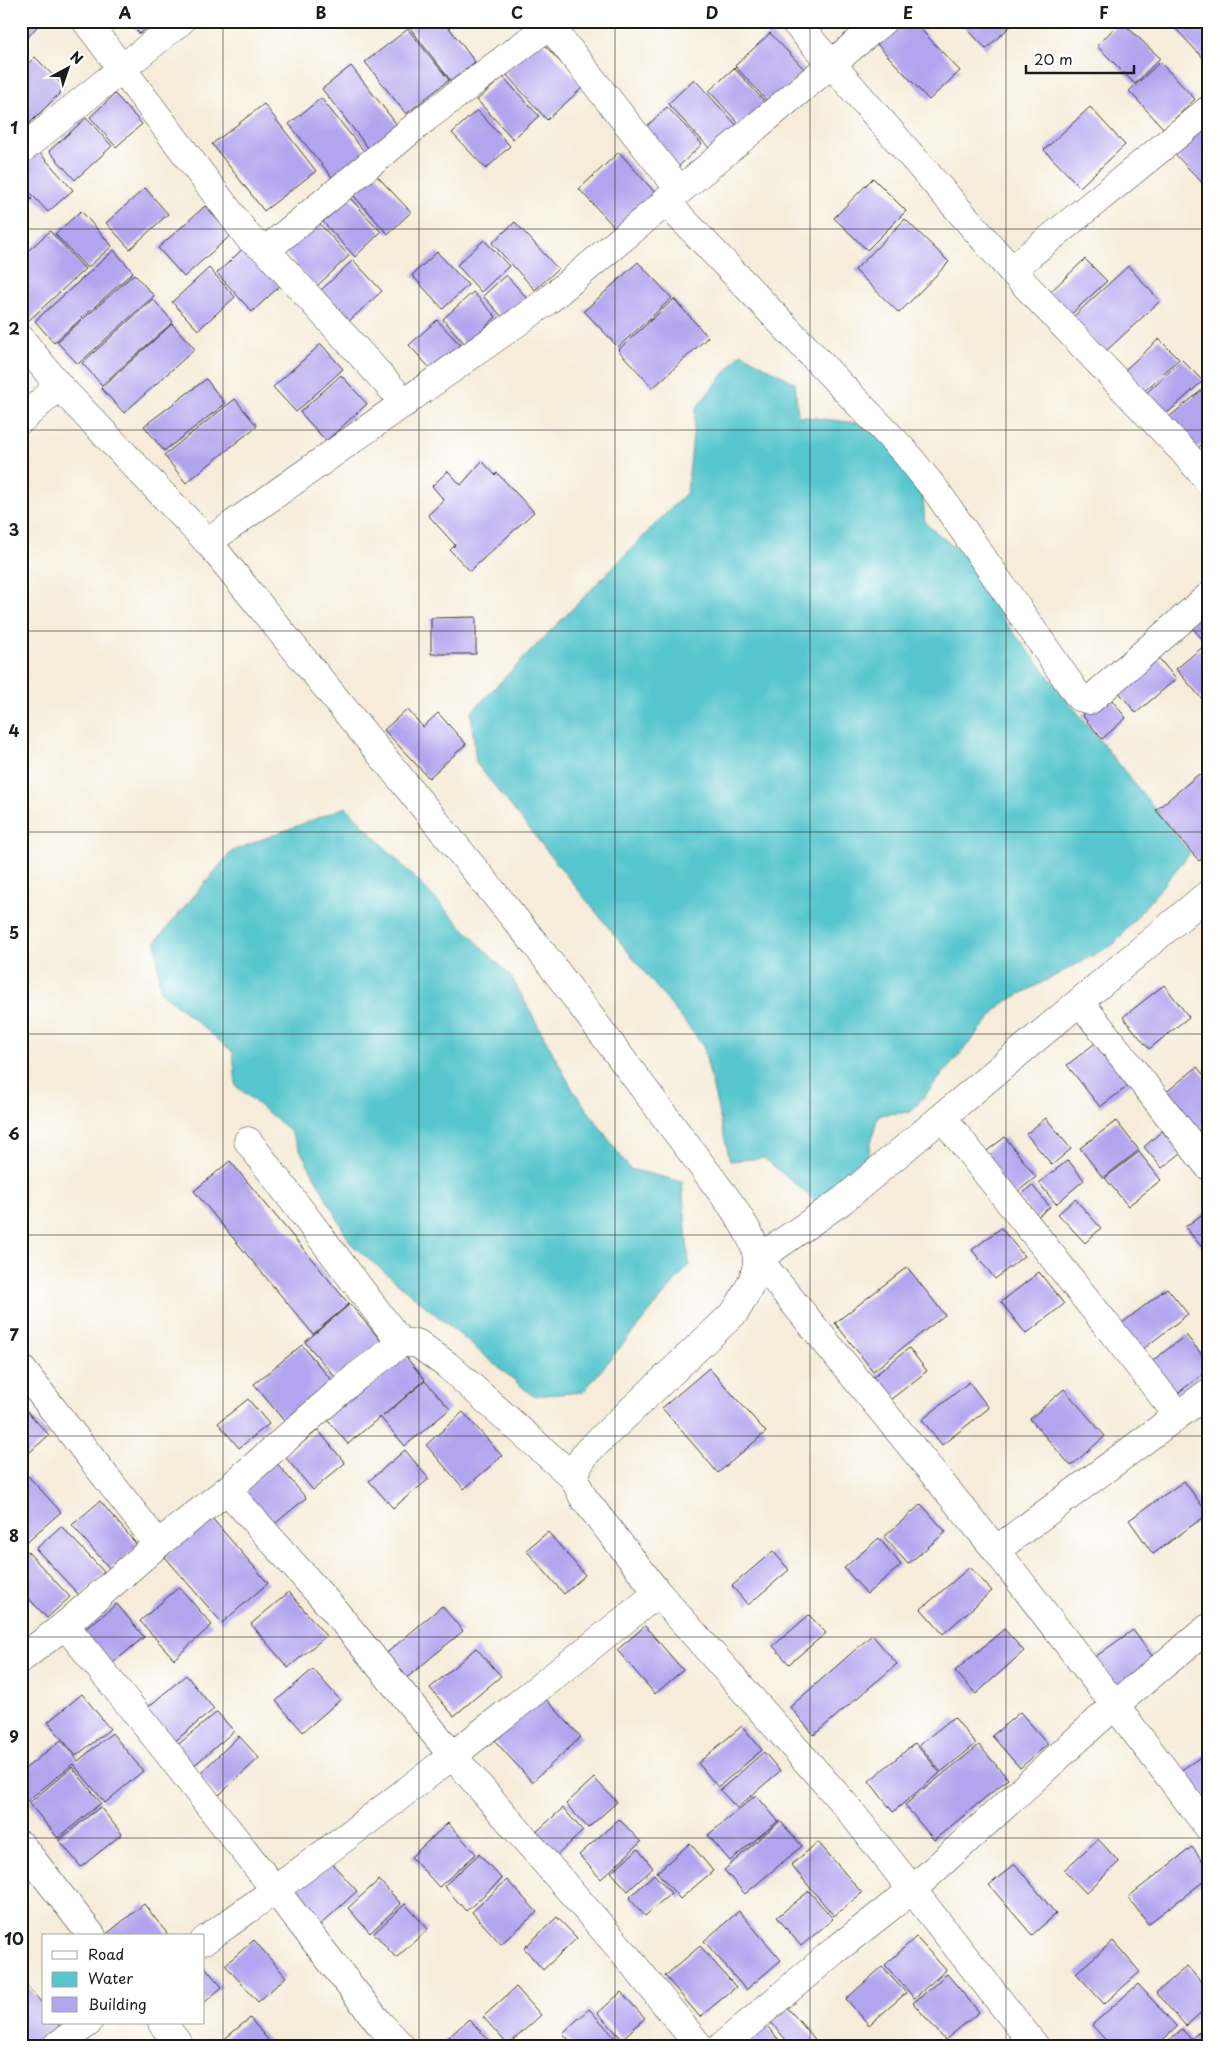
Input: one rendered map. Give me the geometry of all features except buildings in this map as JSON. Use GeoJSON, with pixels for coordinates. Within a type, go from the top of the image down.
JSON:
{"type":"FeatureCollection","features":[{"type":"Feature","properties":{"kind":"street"},"geometry":{"type":"LineString","coordinates":[[86,21],[249,238],[266,250],[405,403]]}},
{"type":"Feature","properties":{"kind":"street"},"geometry":{"type":"LineString","coordinates":[[21,150],[180,21]]}},
{"type":"Feature","properties":{"kind":"street"},"geometry":{"type":"LineString","coordinates":[[794,21],[1011,270],[1182,450],[1208,480]]}},
{"type":"Feature","properties":{"kind":"street"},"geometry":{"type":"LineString","coordinates":[[208,542],[546,302],[883,21]]}},
{"type":"Feature","properties":{"kind":"street"},"geometry":{"type":"LineString","coordinates":[[266,250],[427,117],[550,23],[672,195],[904,451],[937,492],[1079,697],[1090,700],[1208,597]]}},
{"type":"Feature","properties":{"kind":"street"},"geometry":{"type":"LineString","coordinates":[[1011,270],[1208,110]]}},
{"type":"Feature","properties":{"kind":"street"},"geometry":{"type":"LineString","coordinates":[[21,339],[59,386],[208,542],[537,946],[732,1206],[751,1235],[758,1259],[996,1550],[1208,1827]]}},
{"type":"Feature","properties":{"kind":"street"},"geometry":{"type":"LineString","coordinates":[[21,420],[59,386]]}},
{"type":"Feature","properties":{"kind":"street"},"geometry":{"type":"LineString","coordinates":[[574,1478],[579,1464],[587,1452],[735,1312],[751,1286],[758,1259],[843,1200],[1208,894]]}},
{"type":"Feature","properties":{"kind":"street"},"geometry":{"type":"LineString","coordinates":[[1080,1002],[1208,1166]]}},
{"type":"Feature","properties":{"kind":"street"},"geometry":{"type":"LineString","coordinates":[[942,1117],[1177,1414]]}},
{"type":"Feature","properties":{"kind":"street"},"geometry":{"type":"LineString","coordinates":[[248,1141],[401,1343]]}},
{"type":"Feature","properties":{"kind":"street"},"geometry":{"type":"LineString","coordinates":[[21,1659],[65,1625],[158,1544],[227,1490],[356,1377],[401,1343],[417,1344],[447,1365],[574,1478],[583,1497],[658,1593],[847,1807],[1034,2046]]}},
{"type":"Feature","properties":{"kind":"street"},"geometry":{"type":"LineString","coordinates":[[21,1368],[158,1544]]}},
{"type":"Feature","properties":{"kind":"street"},"geometry":{"type":"LineString","coordinates":[[996,1550],[1177,1414],[1208,1393]]}},
{"type":"Feature","properties":{"kind":"street"},"geometry":{"type":"LineString","coordinates":[[227,1490],[334,1610],[452,1755],[625,1954],[699,2046]]}},
{"type":"Feature","properties":{"kind":"street"},"geometry":{"type":"LineString","coordinates":[[205,1940],[275,1890],[452,1755],[658,1593]]}},
{"type":"Feature","properties":{"kind":"street"},"geometry":{"type":"LineString","coordinates":[[65,1625],[379,2023],[401,2046]]}},
{"type":"Feature","properties":{"kind":"street"},"geometry":{"type":"LineString","coordinates":[[722,2046],[834,1951],[912,1890],[1115,1705],[1208,1628]]}},
{"type":"Feature","properties":{"kind":"street"},"geometry":{"type":"LineString","coordinates":[[21,1845],[90,1934]]}},
{"type":"Feature","properties":{"kind":"street"},"geometry":{"type":"LineString","coordinates":[[56,2046],[87,2024]]}},
{"type":"Feature","properties":{"kind":"street"},"geometry":{"type":"LineString","coordinates":[[163,2024],[180,2046]]}},
{"type":"Feature","properties":{"kind":"water"},"geometry":{"type":"Polygon","coordinates":[[[741,353],[795,383],[798,416],[882,426],[921,473],[925,523],[998,584],[1001,617],[1190,853],[1114,944],[1002,1004],[911,1112],[878,1115],[865,1167],[819,1204],[764,1158],[730,1161],[703,1045],[476,763],[471,712],[687,492],[696,408],[741,353]]]}},
{"type":"Feature","properties":{"kind":"water"},"geometry":{"type":"Polygon","coordinates":[[[346,807],[512,978],[573,1090],[630,1169],[682,1182],[689,1265],[583,1392],[533,1396],[351,1244],[290,1131],[236,1086],[233,1052],[160,991],[156,941],[232,851],[346,807]]]}}]}
